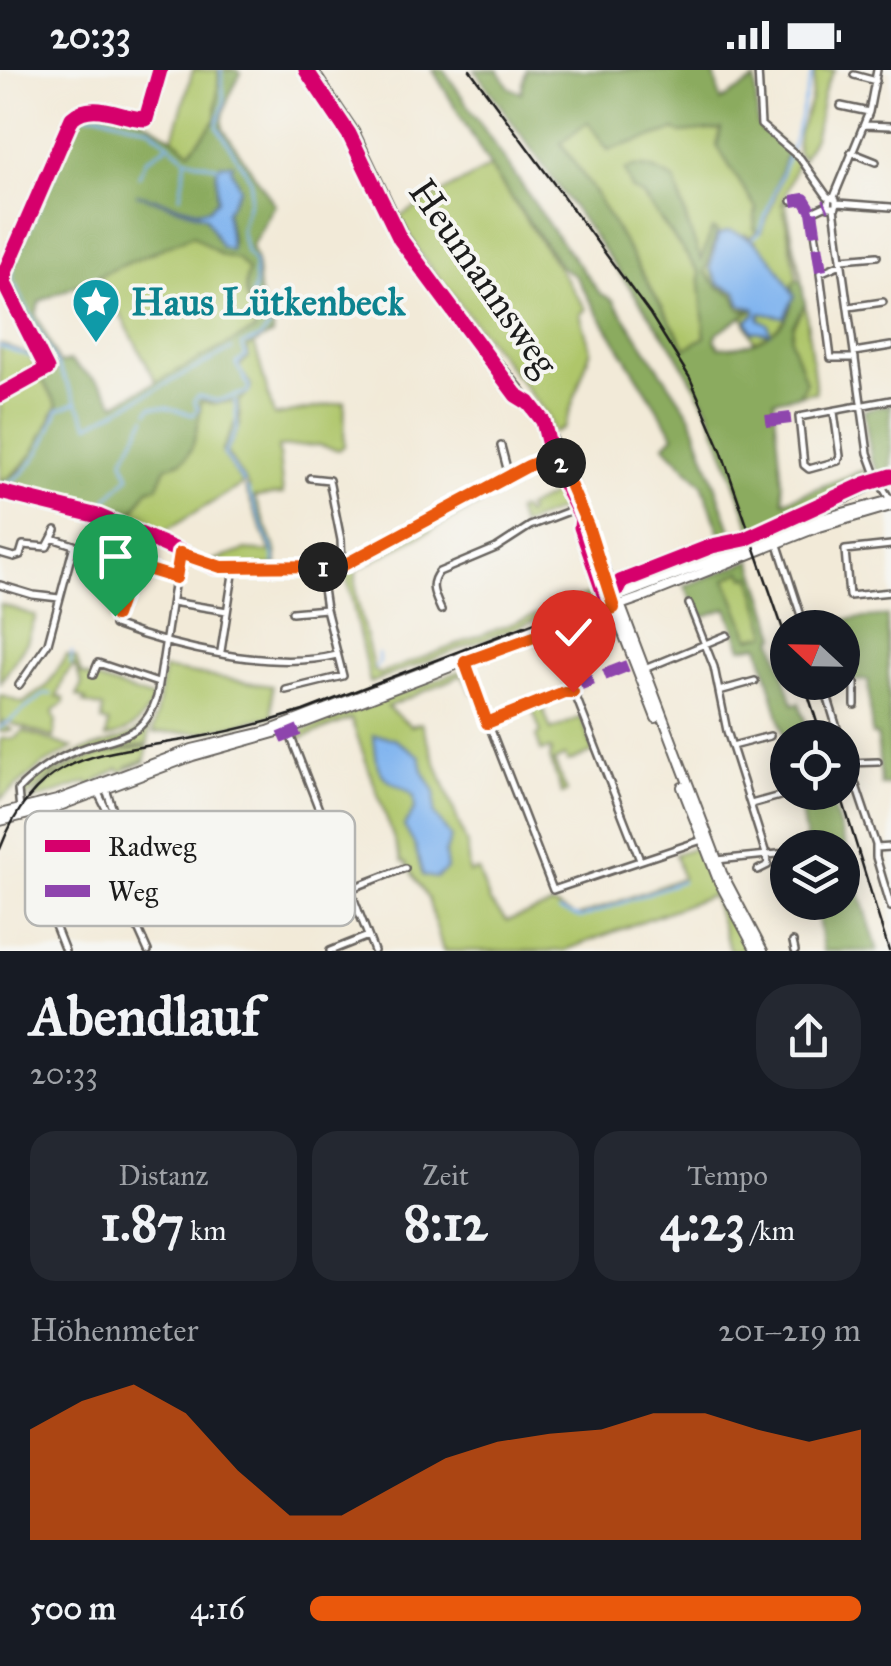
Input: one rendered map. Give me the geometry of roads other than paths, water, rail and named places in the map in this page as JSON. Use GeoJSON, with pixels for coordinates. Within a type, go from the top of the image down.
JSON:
{"type":"FeatureCollection","features":[{"type":"Feature","properties":{"kind":"main road"},"geometry":{"type":"LineString","coordinates":[[462,661],[593,615],[616,603],[640,598],[824,518],[891,501]]}},
{"type":"Feature","properties":{"kind":"main road"},"geometry":{"type":"LineString","coordinates":[[0,814],[100,787],[287,727],[776,540]]}},
{"type":"Feature","properties":{"kind":"main road"},"geometry":{"type":"LineString","coordinates":[[626,629],[630,611],[640,598]]}},
{"type":"Feature","properties":{"kind":"main road"},"geometry":{"type":"LineString","coordinates":[[616,603],[723,892],[756,951]]}},
{"type":"Feature","properties":{"kind":"main road"},"geometry":{"type":"LineString","coordinates":[[593,615],[626,629]]}},
{"type":"Feature","properties":{"kind":"main road"},"geometry":{"type":"LineString","coordinates":[[41,811],[100,787]]}},
{"type":"Feature","properties":{"kind":"main road"},"geometry":{"type":"LineString","coordinates":[[0,822],[25,815]]}},
{"type":"Feature","properties":{"kind":"main road"},"geometry":{"type":"LineString","coordinates":[[704,838],[763,951]]}},
{"type":"Feature","properties":{"kind":"street","name":"Heumannsweg"},"geometry":{"type":"LineString","coordinates":[[314,70],[354,131],[405,236],[491,353],[540,411],[616,603]]}},
{"type":"Feature","properties":{"kind":"street"},"geometry":{"type":"LineString","coordinates":[[758,70],[761,125],[790,149],[833,202]]}},
{"type":"Feature","properties":{"kind":"street"},"geometry":{"type":"LineString","coordinates":[[877,70],[869,112],[833,202],[871,465],[891,501]]}},
{"type":"Feature","properties":{"kind":"street"},"geometry":{"type":"LineString","coordinates":[[854,75],[876,81]]}},
{"type":"Feature","properties":{"kind":"street"},"geometry":{"type":"LineString","coordinates":[[841,106],[869,112]]}},
{"type":"Feature","properties":{"kind":"street"},"geometry":{"type":"LineString","coordinates":[[864,125],[891,126]]}},
{"type":"Feature","properties":{"kind":"street"},"geometry":{"type":"LineString","coordinates":[[851,152],[876,162]]}},
{"type":"Feature","properties":{"kind":"street"},"geometry":{"type":"LineString","coordinates":[[792,201],[801,198],[805,188]]}},
{"type":"Feature","properties":{"kind":"street"},"geometry":{"type":"LineString","coordinates":[[801,198],[812,212],[831,358],[891,346]]}},
{"type":"Feature","properties":{"kind":"street"},"geometry":{"type":"LineString","coordinates":[[812,212],[833,202],[891,207]]}},
{"type":"Feature","properties":{"kind":"street"},"geometry":{"type":"LineString","coordinates":[[821,271],[842,262],[877,256]]}},
{"type":"Feature","properties":{"kind":"street"},"geometry":{"type":"LineString","coordinates":[[848,306],[883,302]]}},
{"type":"Feature","properties":{"kind":"street"},"geometry":{"type":"LineString","coordinates":[[834,412],[838,461],[809,469],[804,465],[799,417],[891,400]]}},
{"type":"Feature","properties":{"kind":"street"},"geometry":{"type":"LineString","coordinates":[[501,446],[509,476]]}},
{"type":"Feature","properties":{"kind":"street"},"geometry":{"type":"LineString","coordinates":[[0,492],[98,516],[210,565],[320,568],[342,566],[557,454]]}},
{"type":"Feature","properties":{"kind":"street"},"geometry":{"type":"LineString","coordinates":[[310,478],[330,480],[342,540],[342,566]]}},
{"type":"Feature","properties":{"kind":"street"},"geometry":{"type":"LineString","coordinates":[[441,610],[432,589],[439,572],[496,548],[530,526],[580,507]]}},
{"type":"Feature","properties":{"kind":"street"},"geometry":{"type":"LineString","coordinates":[[0,553],[20,555],[24,544],[47,547],[56,530]]}},
{"type":"Feature","properties":{"kind":"street"},"geometry":{"type":"LineString","coordinates":[[52,538],[176,578]]}},
{"type":"Feature","properties":{"kind":"street"},"geometry":{"type":"LineString","coordinates":[[776,540],[799,610]]}},
{"type":"Feature","properties":{"kind":"street"},"geometry":{"type":"LineString","coordinates":[[891,545],[845,550],[849,596],[891,592]]}},
{"type":"Feature","properties":{"kind":"street"},"geometry":{"type":"LineString","coordinates":[[19,685],[48,643],[74,546]]}},
{"type":"Feature","properties":{"kind":"street"},"geometry":{"type":"LineString","coordinates":[[20,810],[18,790],[37,774],[84,748],[120,739],[136,730],[151,712],[180,553]]}},
{"type":"Feature","properties":{"kind":"street"},"geometry":{"type":"LineString","coordinates":[[133,565],[113,624],[165,642],[293,662],[337,654]]}},
{"type":"Feature","properties":{"kind":"street"},"geometry":{"type":"LineString","coordinates":[[222,652],[234,568]]}},
{"type":"Feature","properties":{"kind":"street"},"geometry":{"type":"LineString","coordinates":[[286,690],[343,676],[320,568]]}},
{"type":"Feature","properties":{"kind":"street"},"geometry":{"type":"LineString","coordinates":[[94,574],[126,584]]}},
{"type":"Feature","properties":{"kind":"street"},"geometry":{"type":"LineString","coordinates":[[0,585],[59,598]]}},
{"type":"Feature","properties":{"kind":"street"},"geometry":{"type":"LineString","coordinates":[[172,602],[227,611]]}},
{"type":"Feature","properties":{"kind":"street"},"geometry":{"type":"LineString","coordinates":[[689,604],[706,646],[769,864],[758,870]]}},
{"type":"Feature","properties":{"kind":"street"},"geometry":{"type":"LineString","coordinates":[[292,612],[326,610]]}},
{"type":"Feature","properties":{"kind":"street"},"geometry":{"type":"LineString","coordinates":[[642,670],[727,636]]}},
{"type":"Feature","properties":{"kind":"street"},"geometry":{"type":"LineString","coordinates":[[462,661],[552,888],[560,890],[704,838]]}},
{"type":"Feature","properties":{"kind":"street"},"geometry":{"type":"LineString","coordinates":[[93,676],[98,663],[159,683]]}},
{"type":"Feature","properties":{"kind":"street"},"geometry":{"type":"LineString","coordinates":[[719,691],[755,681]]}},
{"type":"Feature","properties":{"kind":"street"},"geometry":{"type":"LineString","coordinates":[[487,723],[564,692],[574,694],[640,860]]}},
{"type":"Feature","properties":{"kind":"street"},"geometry":{"type":"LineString","coordinates":[[856,700],[856,705]]}},
{"type":"Feature","properties":{"kind":"street"},"geometry":{"type":"LineString","coordinates":[[287,727],[320,811]]}},
{"type":"Feature","properties":{"kind":"street"},"geometry":{"type":"LineString","coordinates":[[732,746],[770,736]]}},
{"type":"Feature","properties":{"kind":"street"},"geometry":{"type":"LineString","coordinates":[[860,763],[878,762]]}},
{"type":"Feature","properties":{"kind":"street"},"geometry":{"type":"LineString","coordinates":[[100,787],[109,811]]}},
{"type":"Feature","properties":{"kind":"street"},"geometry":{"type":"LineString","coordinates":[[751,804],[770,799]]}},
{"type":"Feature","properties":{"kind":"street"},"geometry":{"type":"LineString","coordinates":[[860,799],[891,907]]}},
{"type":"Feature","properties":{"kind":"street"},"geometry":{"type":"LineString","coordinates":[[876,848],[891,848]]}},
{"type":"Feature","properties":{"kind":"street"},"geometry":{"type":"LineString","coordinates":[[717,860],[770,854]]}},
{"type":"Feature","properties":{"kind":"street"},"geometry":{"type":"LineString","coordinates":[[355,887],[404,868]]}},
{"type":"Feature","properties":{"kind":"street"},"geometry":{"type":"LineString","coordinates":[[355,902],[374,951]]}},
{"type":"Feature","properties":{"kind":"street"},"geometry":{"type":"LineString","coordinates":[[55,926],[65,951]]}},
{"type":"Feature","properties":{"kind":"street"},"geometry":{"type":"LineString","coordinates":[[137,926],[148,951]]}},
{"type":"Feature","properties":{"kind":"street"},"geometry":{"type":"LineString","coordinates":[[330,951],[368,936]]}},
{"type":"Feature","properties":{"kind":"street"},"geometry":{"type":"LineString","coordinates":[[792,942],[795,951]]}},
{"type":"Feature","properties":{"kind":"water"},"geometry":{"type":"Polygon","coordinates":[[[221,164],[233,164],[231,169],[240,188],[226,212],[231,250],[221,247],[205,216],[136,194],[196,210],[209,209],[217,200],[217,170],[221,164]]]}},
{"type":"Feature","properties":{"kind":"water"},"geometry":{"type":"Polygon","coordinates":[[[728,231],[759,246],[794,296],[784,317],[760,313],[759,319],[768,324],[770,333],[752,331],[747,320],[755,309],[741,305],[736,291],[719,284],[710,268],[718,235],[728,231]]]}},
{"type":"Feature","properties":{"kind":"water"},"geometry":{"type":"Polygon","coordinates":[[[373,735],[393,738],[420,756],[435,792],[434,814],[451,837],[445,854],[447,869],[436,878],[423,876],[415,846],[404,826],[415,809],[414,796],[381,773],[373,735]]]}},
{"type":"Feature","properties":{"kind":"waterway"},"geometry":{"type":"LineString","coordinates":[[148,412],[151,407],[166,407],[193,415],[198,409],[194,401],[198,396],[217,401],[248,392],[249,386],[236,364],[246,356],[242,345],[260,338],[269,328],[251,300],[254,262],[246,252],[241,230],[251,180],[217,126],[224,103],[221,70]]}},
{"type":"Feature","properties":{"kind":"waterway"},"geometry":{"type":"LineString","coordinates":[[753,238],[759,233],[793,144],[813,70]]}},
{"type":"Feature","properties":{"kind":"waterway"},"geometry":{"type":"LineString","coordinates":[[218,167],[186,158],[150,128],[98,114],[81,115],[14,262],[11,278],[89,425],[232,349]]}},
{"type":"Feature","properties":{"kind":"waterway"},"geometry":{"type":"LineString","coordinates":[[139,176],[146,160],[167,146]]}},
{"type":"Feature","properties":{"kind":"waterway"},"geometry":{"type":"LineString","coordinates":[[180,196],[186,159]]}},
{"type":"Feature","properties":{"kind":"waterway"},"geometry":{"type":"LineString","coordinates":[[0,346],[32,357]]}},
{"type":"Feature","properties":{"kind":"waterway"},"geometry":{"type":"LineString","coordinates":[[235,400],[237,429],[224,454],[244,483]]}},
{"type":"Feature","properties":{"kind":"waterway"},"geometry":{"type":"LineString","coordinates":[[5,485],[32,463],[58,410],[75,403]]}},
{"type":"Feature","properties":{"kind":"waterway"},"geometry":{"type":"LineString","coordinates":[[106,515],[110,510],[105,501],[129,476],[123,460],[146,417]]}},
{"type":"Feature","properties":{"kind":"waterway"},"geometry":{"type":"LineString","coordinates":[[0,488],[5,487]]}},
{"type":"Feature","properties":{"kind":"waterway"},"geometry":{"type":"LineString","coordinates":[[247,488],[275,564]]}},
{"type":"Feature","properties":{"kind":"waterway"},"geometry":{"type":"LineString","coordinates":[[71,664],[72,652]]}},
{"type":"Feature","properties":{"kind":"waterway"},"geometry":{"type":"LineString","coordinates":[[375,668],[380,662],[378,654]]}},
{"type":"Feature","properties":{"kind":"waterway"},"geometry":{"type":"LineString","coordinates":[[0,728],[45,694],[51,694]]}},
{"type":"Feature","properties":{"kind":"waterway"},"geometry":{"type":"LineString","coordinates":[[559,911],[581,918],[682,881]]}},
{"type":"Feature","properties":{"kind":"railway"},"geometry":{"type":"LineString","coordinates":[[470,70],[650,314],[690,378],[721,450],[776,610]]}},
{"type":"Feature","properties":{"kind":"railway"},"geometry":{"type":"LineString","coordinates":[[0,849],[15,817],[33,792],[76,763],[303,711],[851,501],[891,481]]}},
{"type":"Feature","properties":{"kind":"railway"},"geometry":{"type":"LineString","coordinates":[[810,700],[816,720]]}},
{"type":"Feature","properties":{"kind":"railway"},"geometry":{"type":"LineString","coordinates":[[846,810],[889,951]]}},
{"type":"Feature","properties":{"kind":"place","name":"Haus Lütkenbeck"},"geometry":{"type":"Point","coordinates":[96,344]}}]}
